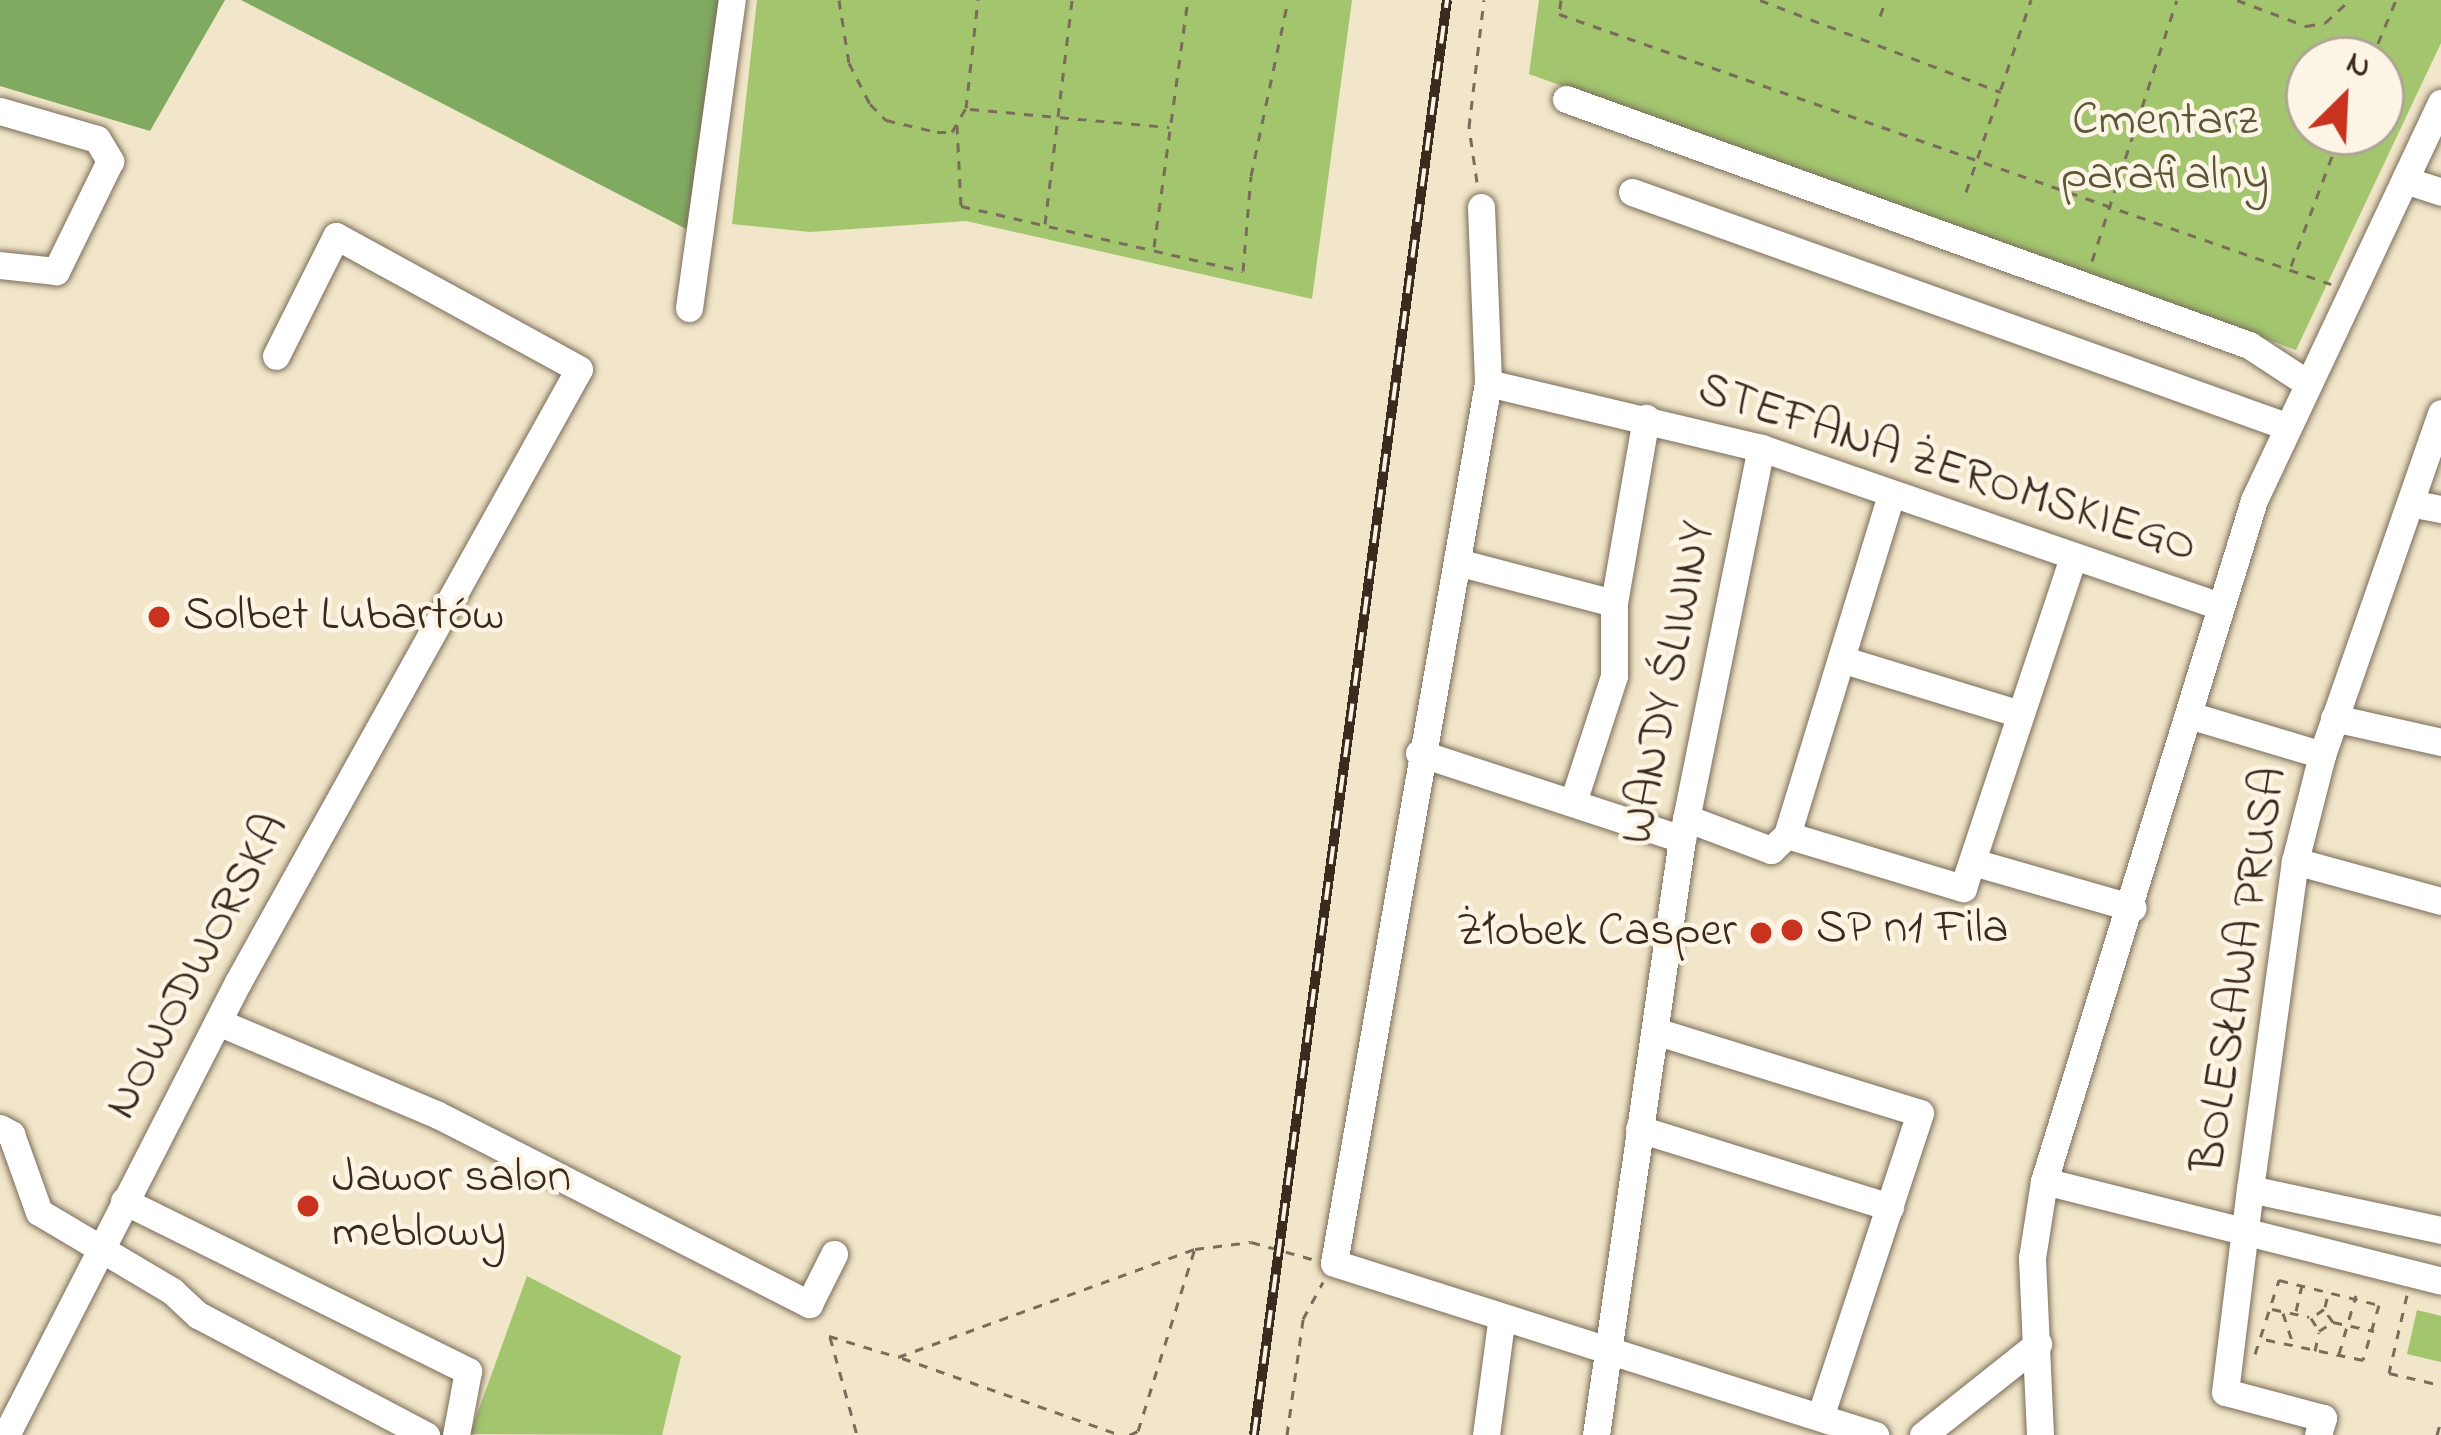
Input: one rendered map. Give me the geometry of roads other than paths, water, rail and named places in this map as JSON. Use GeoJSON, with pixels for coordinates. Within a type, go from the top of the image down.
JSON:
{"type":"FeatureCollection","features":[{"type":"Feature","properties":{"kind":"street"},"geometry":{"type":"LineString","coordinates":[[689,308],[732,0]]}},
{"type":"Feature","properties":{"kind":"street"},"geometry":{"type":"LineString","coordinates":[[1566,99],[2248,345],[2307,383]]}},
{"type":"Feature","properties":{"kind":"street"},"geometry":{"type":"LineString","coordinates":[[2040,1435],[2032,1258],[2044,1181],[2133,908],[2219,606],[2286,426],[2441,103]]}},
{"type":"Feature","properties":{"kind":"street"},"geometry":{"type":"LineString","coordinates":[[0,111],[98,139],[110,161],[56,271],[0,265]]}},
{"type":"Feature","properties":{"kind":"street"},"geometry":{"type":"LineString","coordinates":[[2405,180],[2441,192]]}},
{"type":"Feature","properties":{"kind":"street"},"geometry":{"type":"LineString","coordinates":[[1632,192],[2286,426]]}},
{"type":"Feature","properties":{"kind":"street"},"geometry":{"type":"LineString","coordinates":[[1481,207],[1488,382],[1461,563],[1419,753],[1334,1262],[1502,1322],[1875,1435]]}},
{"type":"Feature","properties":{"kind":"street","name":"NOWODWORSKA"},"geometry":{"type":"LineString","coordinates":[[6,1435],[218,1022],[578,369],[336,236],[276,356]]}},
{"type":"Feature","properties":{"kind":"street","name":"STEFANA ŻEROMSKIEGO"},"geometry":{"type":"LineString","coordinates":[[1488,382],[1761,448],[2219,606]]}},
{"type":"Feature","properties":{"kind":"street","name":"BOLESŁAWA PRUSA"},"geometry":{"type":"LineString","coordinates":[[2318,1435],[2323,1418],[2225,1392],[2249,1189],[2295,861],[2334,718],[2441,413]]}},
{"type":"Feature","properties":{"kind":"street"},"geometry":{"type":"LineString","coordinates":[[1574,799],[1614,676],[1614,603],[1646,418]]}},
{"type":"Feature","properties":{"kind":"street","name":"WANDY ŚLIWINY"},"geometry":{"type":"LineString","coordinates":[[1596,1435],[1683,829],[1761,448]]}},
{"type":"Feature","properties":{"kind":"street"},"geometry":{"type":"LineString","coordinates":[[1419,753],[1771,850],[1787,835],[1891,494]]}},
{"type":"Feature","properties":{"kind":"street"},"geometry":{"type":"LineString","coordinates":[[2410,503],[2441,508]]}},
{"type":"Feature","properties":{"kind":"street"},"geometry":{"type":"LineString","coordinates":[[1787,835],[1956,889],[1973,862],[2073,556]]}},
{"type":"Feature","properties":{"kind":"street"},"geometry":{"type":"LineString","coordinates":[[1461,563],[1614,603]]}},
{"type":"Feature","properties":{"kind":"street"},"geometry":{"type":"LineString","coordinates":[[1841,659],[2020,714]]}},
{"type":"Feature","properties":{"kind":"street"},"geometry":{"type":"LineString","coordinates":[[2189,715],[2322,755]]}},
{"type":"Feature","properties":{"kind":"street"},"geometry":{"type":"LineString","coordinates":[[2334,718],[2441,742]]}},
{"type":"Feature","properties":{"kind":"street"},"geometry":{"type":"LineString","coordinates":[[2295,861],[2441,901]]}},
{"type":"Feature","properties":{"kind":"street"},"geometry":{"type":"LineString","coordinates":[[1973,862],[2133,908]]}},
{"type":"Feature","properties":{"kind":"street"},"geometry":{"type":"LineString","coordinates":[[218,1022],[436,1114],[809,1304],[834,1255]]}},
{"type":"Feature","properties":{"kind":"street"},"geometry":{"type":"LineString","coordinates":[[1655,1031],[1920,1113],[1820,1417]]}},
{"type":"Feature","properties":{"kind":"street"},"geometry":{"type":"LineString","coordinates":[[0,1128],[11,1134],[39,1212],[198,1315],[426,1435]]}},
{"type":"Feature","properties":{"kind":"street"},"geometry":{"type":"LineString","coordinates":[[1639,1130],[1890,1207]]}},
{"type":"Feature","properties":{"kind":"street"},"geometry":{"type":"LineString","coordinates":[[2044,1181],[2441,1281]]}},
{"type":"Feature","properties":{"kind":"street"},"geometry":{"type":"LineString","coordinates":[[2249,1189],[2441,1230]]}},
{"type":"Feature","properties":{"kind":"street"},"geometry":{"type":"LineString","coordinates":[[124,1202],[468,1370],[456,1435]]}},
{"type":"Feature","properties":{"kind":"street"},"geometry":{"type":"LineString","coordinates":[[1486,1435],[1502,1322]]}},
{"type":"Feature","properties":{"kind":"street"},"geometry":{"type":"LineString","coordinates":[[1923,1435],[2038,1344]]}},
{"type":"Feature","properties":{"kind":"railway"},"geometry":{"type":"LineString","coordinates":[[1254,1435],[1447,0]]}},
{"type":"Feature","properties":{"kind":"place","name":"Solbet Lubartów"},"geometry":{"type":"Point","coordinates":[159,617]}},
{"type":"Feature","properties":{"kind":"place","name":"SP n1 Fila"},"geometry":{"type":"Point","coordinates":[1792,930]}},
{"type":"Feature","properties":{"kind":"place","name":"Żłobek Casper"},"geometry":{"type":"Point","coordinates":[1761,933]}},
{"type":"Feature","properties":{"kind":"place","name":"Jawor salon meblowy"},"geometry":{"type":"Point","coordinates":[308,1206]}},
{"type":"Feature","properties":{"kind":"park label","name":"Cmentarz parafialny"},"geometry":{"type":"Point","coordinates":[2165,148]}}]}
